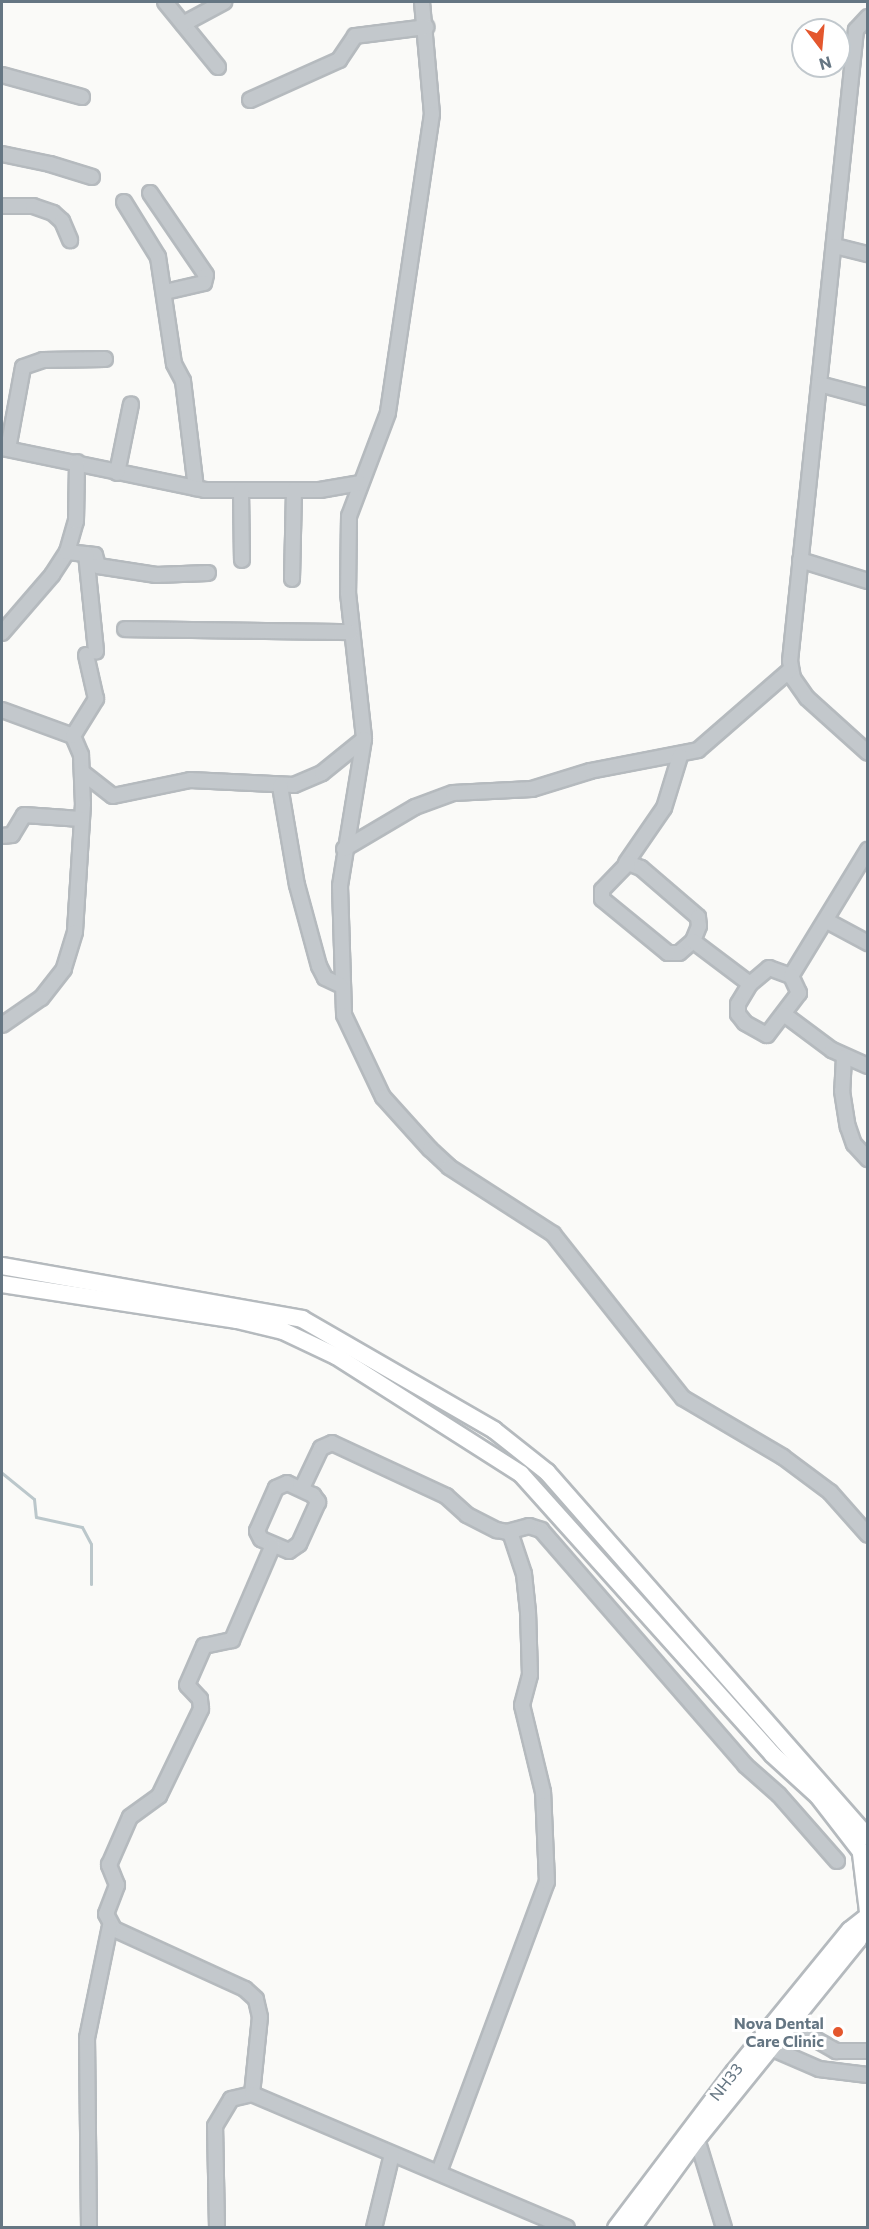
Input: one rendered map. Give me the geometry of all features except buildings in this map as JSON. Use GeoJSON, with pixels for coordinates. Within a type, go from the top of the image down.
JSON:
{"type":"FeatureCollection","features":[{"type":"Feature","properties":{"kind":"main road"},"geometry":{"type":"LineString","coordinates":[[2,1266],[302,1319],[494,1430],[554,1480],[867,1837]]}},
{"type":"Feature","properties":{"kind":"main road"},"geometry":{"type":"LineString","coordinates":[[2,1284],[237,1320],[283,1332],[336,1356],[502,1461],[552,1504],[772,1754],[818,1796],[864,1857],[865,1917],[858,1940],[792,2026],[698,2139],[632,2228]]}},
{"type":"Feature","properties":{"kind":"main road","name":"NH33"},"geometry":{"type":"LineString","coordinates":[[616,2228],[734,2072],[850,1930],[865,1917]]}},
{"type":"Feature","properties":{"kind":"street"},"geometry":{"type":"LineString","coordinates":[[165,2],[218,67]]}},
{"type":"Feature","properties":{"kind":"street"},"geometry":{"type":"LineString","coordinates":[[183,24],[224,2]]}},
{"type":"Feature","properties":{"kind":"street"},"geometry":{"type":"LineString","coordinates":[[422,2],[432,114],[393,385],[381,438],[352,503],[348,593],[364,739],[344,849],[340,886],[340,985],[344,1015],[360,1051],[398,1117],[449,1167],[553,1234],[683,1398],[783,1457],[830,1492],[867,1535]]}},
{"type":"Feature","properties":{"kind":"street"},"geometry":{"type":"LineString","coordinates":[[867,17],[856,30],[790,670],[807,698],[867,753]]}},
{"type":"Feature","properties":{"kind":"street"},"geometry":{"type":"LineString","coordinates":[[250,100],[339,60],[355,36],[426,27]]}},
{"type":"Feature","properties":{"kind":"street"},"geometry":{"type":"LineString","coordinates":[[2,75],[82,97]]}},
{"type":"Feature","properties":{"kind":"street"},"geometry":{"type":"LineString","coordinates":[[2,154],[92,177]]}},
{"type":"Feature","properties":{"kind":"street"},"geometry":{"type":"LineString","coordinates":[[150,193],[206,275],[200,285],[165,292]]}},
{"type":"Feature","properties":{"kind":"street"},"geometry":{"type":"LineString","coordinates":[[124,202],[155,250],[165,292],[173,361],[183,381],[196,488]]}},
{"type":"Feature","properties":{"kind":"street"},"geometry":{"type":"LineString","coordinates":[[2,206],[33,206],[52,213],[62,221],[70,240]]}},
{"type":"Feature","properties":{"kind":"street"},"geometry":{"type":"LineString","coordinates":[[835,246],[867,254]]}},
{"type":"Feature","properties":{"kind":"street"},"geometry":{"type":"LineString","coordinates":[[105,359],[51,359],[23,367],[5,448],[196,488],[294,490],[337,488],[359,483]]}},
{"type":"Feature","properties":{"kind":"street"},"geometry":{"type":"LineString","coordinates":[[819,384],[867,397]]}},
{"type":"Feature","properties":{"kind":"street"},"geometry":{"type":"LineString","coordinates":[[117,473],[131,404]]}},
{"type":"Feature","properties":{"kind":"street"},"geometry":{"type":"LineString","coordinates":[[2,633],[52,575],[67,552],[76,520],[77,462]]}},
{"type":"Feature","properties":{"kind":"street"},"geometry":{"type":"LineString","coordinates":[[337,488],[352,503]]}},
{"type":"Feature","properties":{"kind":"street"},"geometry":{"type":"LineString","coordinates":[[241,490],[242,560]]}},
{"type":"Feature","properties":{"kind":"street"},"geometry":{"type":"LineString","coordinates":[[292,579],[294,490]]}},
{"type":"Feature","properties":{"kind":"street"},"geometry":{"type":"LineString","coordinates":[[67,552],[97,556],[98,566],[156,575],[208,573]]}},
{"type":"Feature","properties":{"kind":"street"},"geometry":{"type":"LineString","coordinates":[[73,736],[96,699],[91,653],[86,554]]}},
{"type":"Feature","properties":{"kind":"street"},"geometry":{"type":"LineString","coordinates":[[800,560],[867,581]]}},
{"type":"Feature","properties":{"kind":"street"},"geometry":{"type":"LineString","coordinates":[[125,629],[351,632]]}},
{"type":"Feature","properties":{"kind":"street"},"geometry":{"type":"LineString","coordinates":[[344,849],[415,807],[453,793],[532,789],[590,771],[680,756],[713,740],[790,670]]}},
{"type":"Feature","properties":{"kind":"street"},"geometry":{"type":"LineString","coordinates":[[2,710],[73,736],[79,748],[82,772],[75,932],[64,969],[41,998],[2,1025]]}},
{"type":"Feature","properties":{"kind":"street"},"geometry":{"type":"LineString","coordinates":[[82,772],[113,796],[196,780],[280,786],[313,779],[364,739]]}},
{"type":"Feature","properties":{"kind":"street"},"geometry":{"type":"LineString","coordinates":[[626,863],[640,868],[695,913],[700,923],[693,941],[679,953],[670,954],[604,902],[602,890],[626,863],[664,808],[680,756]]}},
{"type":"Feature","properties":{"kind":"street"},"geometry":{"type":"LineString","coordinates":[[280,786],[297,885],[319,966],[325,978],[340,985]]}},
{"type":"Feature","properties":{"kind":"street"},"geometry":{"type":"LineString","coordinates":[[2,836],[12,835],[24,815],[81,819]]}},
{"type":"Feature","properties":{"kind":"street"},"geometry":{"type":"LineString","coordinates":[[791,976],[827,921],[867,850]]}},
{"type":"Feature","properties":{"kind":"street"},"geometry":{"type":"LineString","coordinates":[[827,921],[867,943]]}},
{"type":"Feature","properties":{"kind":"street"},"geometry":{"type":"LineString","coordinates":[[693,941],[750,984]]}},
{"type":"Feature","properties":{"kind":"street"},"geometry":{"type":"LineString","coordinates":[[769,968],[791,976],[799,990],[785,1014],[767,1035],[745,1023],[737,1007],[750,984],[769,968]]}},
{"type":"Feature","properties":{"kind":"street"},"geometry":{"type":"LineString","coordinates":[[785,1014],[844,1057],[867,1066]]}},
{"type":"Feature","properties":{"kind":"street"},"geometry":{"type":"LineString","coordinates":[[844,1057],[842,1092],[848,1127],[854,1144],[867,1159]]}},
{"type":"Feature","properties":{"kind":"street"},"geometry":{"type":"LineString","coordinates":[[302,1488],[321,1448],[332,1443],[446,1496],[467,1515],[497,1530],[510,1532],[529,1526],[544,1534],[745,1765],[779,1795],[837,1861]]}},
{"type":"Feature","properties":{"kind":"street"},"geometry":{"type":"LineString","coordinates":[[287,1483],[302,1488],[318,1502],[299,1544],[289,1551],[273,1545],[258,1536],[256,1531],[276,1488],[287,1483]]}},
{"type":"Feature","properties":{"kind":"street"},"geometry":{"type":"LineString","coordinates":[[439,2172],[546,1882],[543,1792],[522,1704],[530,1675],[528,1612],[524,1574],[510,1532]]}},
{"type":"Feature","properties":{"kind":"street"},"geometry":{"type":"LineString","coordinates":[[89,2228],[87,2038],[110,1926],[106,1914],[117,1885],[110,1863],[132,1814],[159,1796],[201,1709],[200,1699],[188,1685],[204,1646],[231,1640],[273,1545]]}},
{"type":"Feature","properties":{"kind":"street"},"geometry":{"type":"LineString","coordinates":[[110,1926],[245,1989],[256,1999],[260,2017],[252,2094]]}},
{"type":"Feature","properties":{"kind":"street"},"geometry":{"type":"LineString","coordinates":[[792,2026],[836,2051],[867,2051]]}},
{"type":"Feature","properties":{"kind":"street"},"geometry":{"type":"LineString","coordinates":[[773,2049],[819,2069],[867,2075]]}},
{"type":"Feature","properties":{"kind":"street"},"geometry":{"type":"LineString","coordinates":[[217,2228],[215,2126],[231,2099],[252,2094],[567,2228]]}},
{"type":"Feature","properties":{"kind":"street"},"geometry":{"type":"LineString","coordinates":[[698,2139],[723,2228]]}},
{"type":"Feature","properties":{"kind":"street"},"geometry":{"type":"LineString","coordinates":[[374,2228],[392,2154]]}},
{"type":"Feature","properties":{"kind":"waterway"},"geometry":{"type":"LineString","coordinates":[[2,1473],[34,1499],[36,1517],[82,1527],[91,1544],[91,1584]]}},
{"type":"Feature","properties":{"kind":"place","name":"Nova Dental Care Clinic"},"geometry":{"type":"Point","coordinates":[838,2032]}}]}
